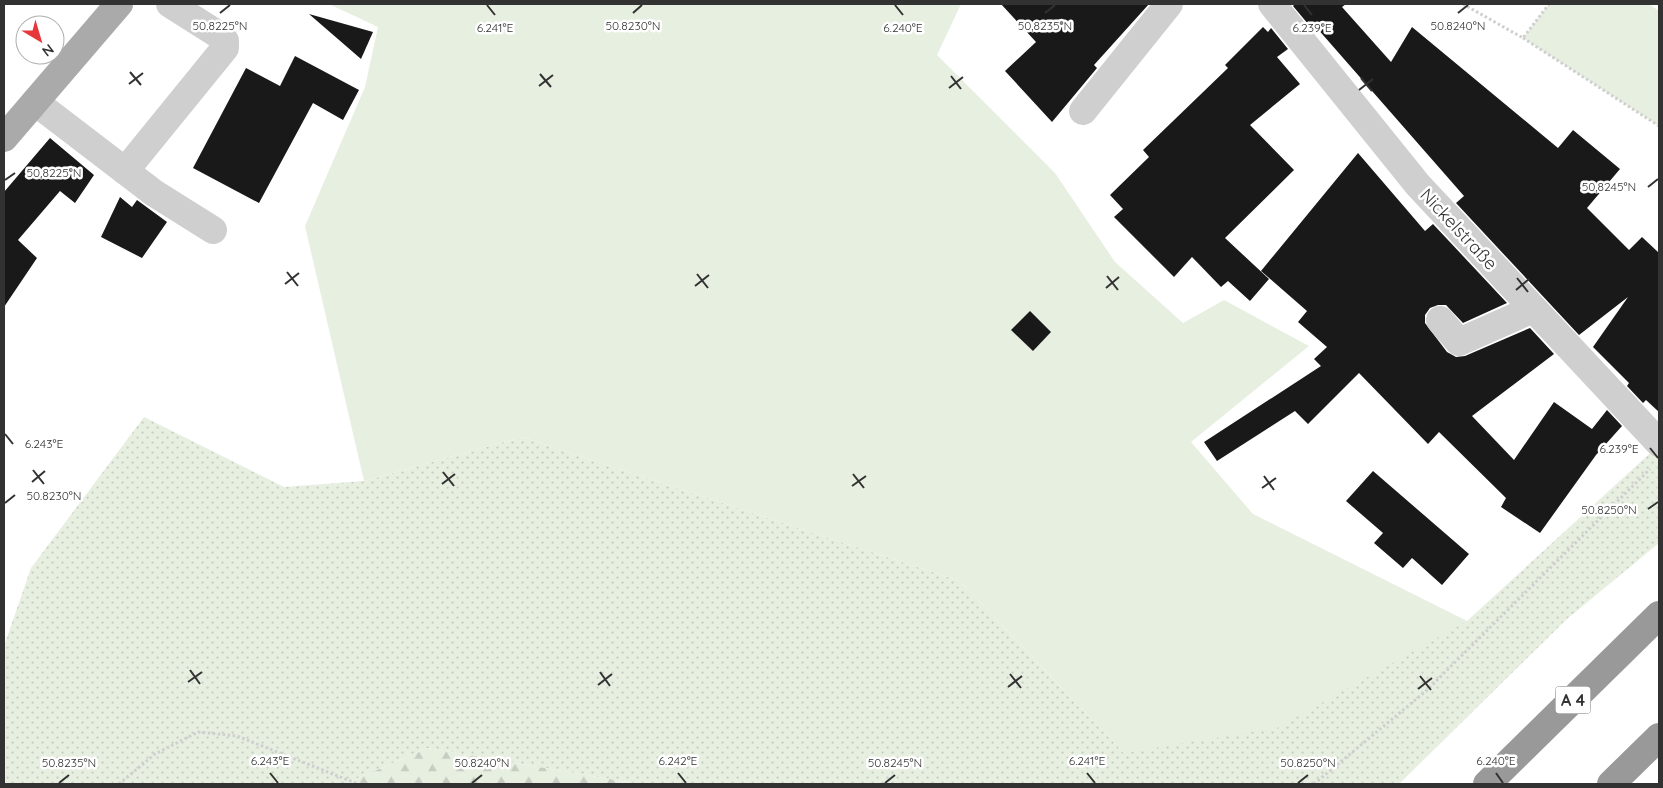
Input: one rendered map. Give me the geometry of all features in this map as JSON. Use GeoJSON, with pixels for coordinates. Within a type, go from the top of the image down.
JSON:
{"type":"FeatureCollection","features":[{"type":"Feature","properties":{"kind":"highway","name":"A 4"},"geometry":{"type":"LineString","coordinates":[[1487,784],[1659,616]]}},
{"type":"Feature","properties":{"kind":"highway"},"geometry":{"type":"LineString","coordinates":[[1610,784],[1659,737]]}},
{"type":"Feature","properties":{"kind":"main road"},"geometry":{"type":"LineString","coordinates":[[4,138],[119,4]]}},
{"type":"Feature","properties":{"kind":"street"},"geometry":{"type":"LineString","coordinates":[[125,171],[225,48],[225,40],[170,4]]}},
{"type":"Feature","properties":{"kind":"street"},"geometry":{"type":"LineString","coordinates":[[1083,112],[1168,4]]}},
{"type":"Feature","properties":{"kind":"street","name":"Nickelstraße"},"geometry":{"type":"LineString","coordinates":[[1272,4],[1418,185],[1534,309],[1656,455]]}},
{"type":"Feature","properties":{"kind":"street"},"geometry":{"type":"LineString","coordinates":[[35,102],[154,193],[213,230]]}},
{"type":"Feature","properties":{"kind":"street"},"geometry":{"type":"LineString","coordinates":[[1440,320],[1459,342],[1534,309]]}},
{"type":"Feature","properties":{"kind":"path"},"geometry":{"type":"LineString","coordinates":[[1463,4],[1523,38],[1659,126]]}},
{"type":"Feature","properties":{"kind":"path"},"geometry":{"type":"LineString","coordinates":[[1523,38],[1549,4]]}},
{"type":"Feature","properties":{"kind":"path"},"geometry":{"type":"LineString","coordinates":[[1314,784],[1426,691],[1656,455]]}},
{"type":"Feature","properties":{"kind":"path"},"geometry":{"type":"LineString","coordinates":[[119,784],[155,754],[198,732],[237,736],[358,784]]}},
{"type":"Feature","properties":{"kind":"green space"},"geometry":{"type":"Polygon","coordinates":[[[329,4],[961,4],[937,55],[1055,173],[1115,262],[1183,323],[1224,300],[1309,346],[1191,442],[1253,514],[1467,621],[1277,728],[1124,753],[960,581],[522,437],[364,481],[305,226],[365,87],[378,27],[329,4]]]}},
{"type":"Feature","properties":{"kind":"green space"},"geometry":{"type":"Polygon","coordinates":[[[1549,4],[1649,4],[1659,11],[1659,126],[1523,38],[1549,4]]]}},
{"type":"Feature","properties":{"kind":"green space"},"geometry":{"type":"Polygon","coordinates":[[[144,417],[284,487],[364,481],[522,437],[960,581],[1124,753],[1467,621],[1659,445],[1659,543],[1567,619],[1399,784],[639,784],[427,748],[345,784],[4,784],[4,646],[31,568],[144,417]]]}},
{"type":"Feature","properties":{"kind":"green space"},"geometry":{"type":"Polygon","coordinates":[[[427,748],[639,784],[345,784],[427,748]]]}},
{"type":"Feature","properties":{"kind":"building"},"geometry":{"type":"Polygon","coordinates":[[[1001,4],[1149,4],[1094,65],[1097,68],[1052,122],[1005,71],[1036,42],[1001,4]]]}},
{"type":"Feature","properties":{"kind":"building"},"geometry":{"type":"Polygon","coordinates":[[[1295,4],[1346,4],[1342,7],[1391,62],[1412,27],[1558,148],[1573,130],[1620,169],[1587,208],[1629,250],[1642,237],[1659,253],[1659,412],[1646,400],[1643,403],[1627,386],[1629,383],[1593,347],[1628,297],[1579,335],[1456,203],[1464,196],[1316,27],[1313,30],[1293,6],[1295,4]]]}},
{"type":"Feature","properties":{"kind":"building"},"geometry":{"type":"Polygon","coordinates":[[[309,14],[373,32],[361,59],[309,14]]]}},
{"type":"Feature","properties":{"kind":"building"},"geometry":{"type":"Polygon","coordinates":[[[1263,27],[1268,32],[1271,28],[1288,49],[1277,57],[1300,84],[1250,125],[1294,170],[1225,238],[1269,279],[1250,301],[1228,281],[1221,287],[1192,257],[1174,277],[1114,217],[1123,209],[1110,195],[1149,157],[1143,150],[1228,68],[1225,65],[1263,27]]]}},
{"type":"Feature","properties":{"kind":"building"},"geometry":{"type":"Polygon","coordinates":[[[295,56],[359,90],[343,120],[313,103],[259,203],[193,168],[246,68],[280,86],[295,56]]]}},
{"type":"Feature","properties":{"kind":"building"},"geometry":{"type":"Polygon","coordinates":[[[50,138],[94,175],[75,203],[60,191],[18,240],[37,258],[4,307],[4,192],[50,138]]]}},
{"type":"Feature","properties":{"kind":"building"},"geometry":{"type":"Polygon","coordinates":[[[1358,153],[1425,231],[1433,224],[1507,303],[1463,323],[1446,305],[1430,308],[1425,315],[1425,323],[1447,352],[1456,357],[1465,356],[1530,328],[1554,354],[1472,416],[1514,460],[1554,402],[1592,429],[1607,410],[1622,426],[1596,455],[1540,533],[1501,507],[1506,498],[1439,432],[1428,444],[1359,373],[1308,424],[1295,411],[1217,461],[1204,442],[1321,366],[1314,359],[1327,347],[1298,322],[1307,311],[1261,271],[1358,153]]]}},
{"type":"Feature","properties":{"kind":"building"},"geometry":{"type":"Polygon","coordinates":[[[120,197],[132,207],[137,200],[167,222],[142,258],[101,237],[120,197]]]}},
{"type":"Feature","properties":{"kind":"building"},"geometry":{"type":"Polygon","coordinates":[[[1030,311],[1051,332],[1033,351],[1011,330],[1030,311]]]}},
{"type":"Feature","properties":{"kind":"building"},"geometry":{"type":"Polygon","coordinates":[[[1373,471],[1469,554],[1442,585],[1412,558],[1403,568],[1374,543],[1383,533],[1346,501],[1373,471]]]}}]}
